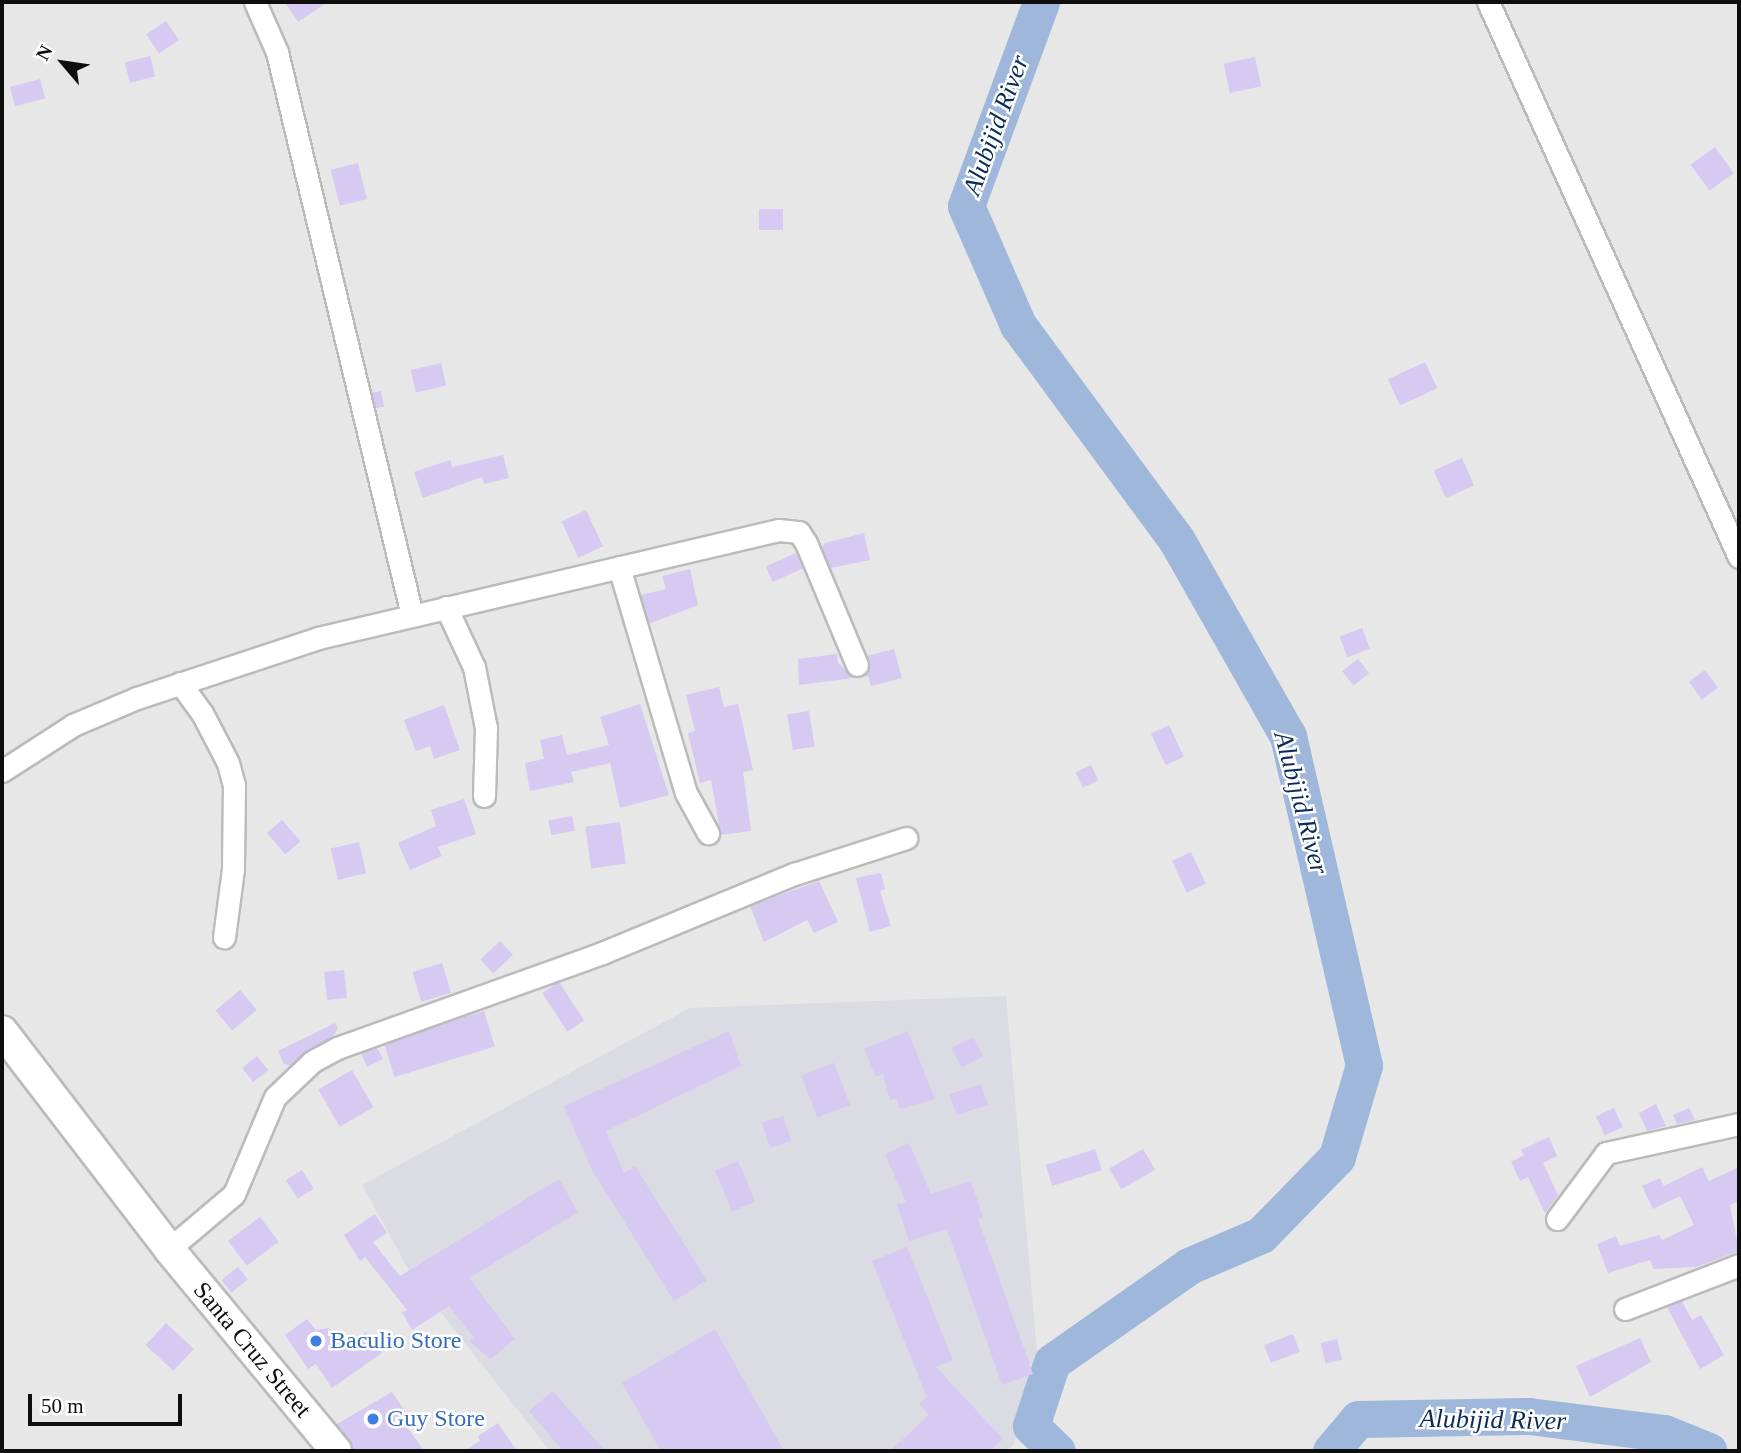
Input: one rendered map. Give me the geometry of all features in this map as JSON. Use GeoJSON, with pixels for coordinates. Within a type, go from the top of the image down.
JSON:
{"type":"FeatureCollection","features":[{"type":"Feature","properties":{"kind":"street"},"geometry":{"type":"LineString","coordinates":[[255,2],[277,52],[412,615]]}},
{"type":"Feature","properties":{"kind":"street"},"geometry":{"type":"LineString","coordinates":[[1488,2],[1739,557]]}},
{"type":"Feature","properties":{"kind":"street"},"geometry":{"type":"LineString","coordinates":[[2,771],[73,725],[180,683],[318,638],[792,529],[806,542],[856,666]]}},
{"type":"Feature","properties":{"kind":"street"},"geometry":{"type":"LineString","coordinates":[[619,567],[686,793],[708,833]]}},
{"type":"Feature","properties":{"kind":"street"},"geometry":{"type":"LineString","coordinates":[[446,607],[474,667],[486,728],[484,796]]}},
{"type":"Feature","properties":{"kind":"street"},"geometry":{"type":"LineString","coordinates":[[180,683],[202,713],[228,763],[234,785],[233,869],[224,937]]}},
{"type":"Feature","properties":{"kind":"street"},"geometry":{"type":"LineString","coordinates":[[169,1249],[234,1194],[275,1097],[313,1061],[349,1043],[602,953],[794,874],[906,838]]}},
{"type":"Feature","properties":{"kind":"street","name":"Santa Cruz Street"},"geometry":{"type":"LineString","coordinates":[[2,1031],[169,1249],[336,1451]]}},
{"type":"Feature","properties":{"kind":"street"},"geometry":{"type":"LineString","coordinates":[[1557,1219],[1606,1153],[1739,1124]]}},
{"type":"Feature","properties":{"kind":"street"},"geometry":{"type":"LineString","coordinates":[[1625,1309],[1739,1265]]}},
{"type":"Feature","properties":{"kind":"shaded area"},"geometry":{"type":"Polygon","coordinates":[[[1006,996],[1039,1375],[1013,1445],[1006,1451],[550,1451],[412,1276],[362,1185],[690,1008],[1006,996]]]}},
{"type":"Feature","properties":{"kind":"building"},"geometry":{"type":"Polygon","coordinates":[[[285,2],[328,2],[298,22],[285,2]]]}},
{"type":"Feature","properties":{"kind":"building"},"geometry":{"type":"Polygon","coordinates":[[[166,21],[179,40],[159,53],[146,34],[166,21]]]}},
{"type":"Feature","properties":{"kind":"building"},"geometry":{"type":"Polygon","coordinates":[[[150,56],[155,76],[130,83],[125,62],[150,56]]]}},
{"type":"Feature","properties":{"kind":"building"},"geometry":{"type":"Polygon","coordinates":[[[1255,57],[1261,86],[1230,93],[1224,64],[1255,57]]]}},
{"type":"Feature","properties":{"kind":"building"},"geometry":{"type":"Polygon","coordinates":[[[40,79],[45,98],[15,106],[10,87],[40,79]]]}},
{"type":"Feature","properties":{"kind":"building"},"geometry":{"type":"Polygon","coordinates":[[[1715,147],[1734,173],[1710,191],[1691,165],[1715,147]]]}},
{"type":"Feature","properties":{"kind":"building"},"geometry":{"type":"Polygon","coordinates":[[[358,163],[367,199],[340,206],[331,170],[358,163]]]}},
{"type":"Feature","properties":{"kind":"building"},"geometry":{"type":"Polygon","coordinates":[[[759,209],[783,209],[783,230],[759,230],[759,209]]]}},
{"type":"Feature","properties":{"kind":"building"},"geometry":{"type":"Polygon","coordinates":[[[1425,362],[1437,388],[1400,406],[1388,379],[1425,362]]]}},
{"type":"Feature","properties":{"kind":"building"},"geometry":{"type":"Polygon","coordinates":[[[441,363],[446,385],[416,392],[411,370],[441,363]]]}},
{"type":"Feature","properties":{"kind":"building"},"geometry":{"type":"Polygon","coordinates":[[[381,391],[384,407],[375,408],[372,393],[381,391]]]}},
{"type":"Feature","properties":{"kind":"building"},"geometry":{"type":"Polygon","coordinates":[[[503,455],[509,478],[484,484],[482,477],[423,498],[414,472],[450,460],[452,467],[503,455]]]}},
{"type":"Feature","properties":{"kind":"building"},"geometry":{"type":"Polygon","coordinates":[[[1462,458],[1474,485],[1446,498],[1434,471],[1462,458]]]}},
{"type":"Feature","properties":{"kind":"building"},"geometry":{"type":"Polygon","coordinates":[[[586,510],[603,546],[578,558],[562,521],[586,510]]]}},
{"type":"Feature","properties":{"kind":"building"},"geometry":{"type":"Polygon","coordinates":[[[864,533],[870,560],[831,568],[822,547],[825,543],[864,533]]]}},
{"type":"Feature","properties":{"kind":"building"},"geometry":{"type":"Polygon","coordinates":[[[796,553],[803,569],[773,582],[766,566],[796,553]]]}},
{"type":"Feature","properties":{"kind":"building"},"geometry":{"type":"Polygon","coordinates":[[[690,569],[698,605],[649,624],[641,595],[666,589],[662,576],[690,569]]]}},
{"type":"Feature","properties":{"kind":"building"},"geometry":{"type":"Polygon","coordinates":[[[1362,628],[1370,649],[1347,657],[1340,637],[1362,628]]]}},
{"type":"Feature","properties":{"kind":"building"},"geometry":{"type":"Polygon","coordinates":[[[894,649],[902,678],[871,686],[868,676],[863,676],[870,667],[867,656],[894,649]]]}},
{"type":"Feature","properties":{"kind":"building"},"geometry":{"type":"Polygon","coordinates":[[[837,654],[838,663],[854,678],[799,685],[798,659],[837,654]]]}},
{"type":"Feature","properties":{"kind":"building"},"geometry":{"type":"Polygon","coordinates":[[[1358,659],[1369,673],[1353,685],[1342,671],[1358,659]]]}},
{"type":"Feature","properties":{"kind":"building"},"geometry":{"type":"Polygon","coordinates":[[[1705,670],[1718,688],[1702,700],[1689,682],[1705,670]]]}},
{"type":"Feature","properties":{"kind":"building"},"geometry":{"type":"Polygon","coordinates":[[[719,687],[724,707],[738,704],[753,770],[743,772],[751,831],[721,835],[711,780],[700,783],[688,733],[695,731],[686,695],[719,687]]]}},
{"type":"Feature","properties":{"kind":"building"},"geometry":{"type":"Polygon","coordinates":[[[640,704],[669,795],[620,808],[610,763],[571,772],[574,782],[530,791],[525,763],[544,759],[540,740],[562,735],[567,755],[609,745],[600,717],[640,704]]]}},
{"type":"Feature","properties":{"kind":"building"},"geometry":{"type":"Polygon","coordinates":[[[444,705],[460,750],[434,759],[430,746],[416,751],[404,720],[444,705]]]}},
{"type":"Feature","properties":{"kind":"building"},"geometry":{"type":"Polygon","coordinates":[[[809,711],[815,747],[793,750],[787,714],[809,711]]]}},
{"type":"Feature","properties":{"kind":"building"},"geometry":{"type":"Polygon","coordinates":[[[1169,725],[1184,757],[1166,765],[1151,733],[1169,725]]]}},
{"type":"Feature","properties":{"kind":"building"},"geometry":{"type":"Polygon","coordinates":[[[1091,765],[1098,780],[1083,788],[1076,772],[1091,765]]]}},
{"type":"Feature","properties":{"kind":"building"},"geometry":{"type":"Polygon","coordinates":[[[464,799],[476,834],[438,847],[442,856],[410,870],[398,843],[436,826],[431,810],[464,799]]]}},
{"type":"Feature","properties":{"kind":"building"},"geometry":{"type":"Polygon","coordinates":[[[572,816],[575,831],[551,835],[548,821],[572,816]]]}},
{"type":"Feature","properties":{"kind":"building"},"geometry":{"type":"Polygon","coordinates":[[[282,820],[300,841],[285,854],[267,833],[282,820]]]}},
{"type":"Feature","properties":{"kind":"building"},"geometry":{"type":"Polygon","coordinates":[[[620,822],[626,864],[591,868],[585,827],[620,822]]]}},
{"type":"Feature","properties":{"kind":"building"},"geometry":{"type":"Polygon","coordinates":[[[359,842],[366,873],[338,880],[331,849],[359,842]]]}},
{"type":"Feature","properties":{"kind":"building"},"geometry":{"type":"Polygon","coordinates":[[[1191,852],[1206,884],[1187,893],[1172,861],[1191,852]]]}},
{"type":"Feature","properties":{"kind":"building"},"geometry":{"type":"Polygon","coordinates":[[[881,873],[885,889],[880,891],[891,926],[870,932],[856,878],[881,873]]]}},
{"type":"Feature","properties":{"kind":"building"},"geometry":{"type":"Polygon","coordinates":[[[819,881],[838,922],[814,933],[807,920],[764,942],[750,906],[819,881]]]}},
{"type":"Feature","properties":{"kind":"building"},"geometry":{"type":"Polygon","coordinates":[[[500,941],[513,955],[493,973],[480,959],[500,941]]]}},
{"type":"Feature","properties":{"kind":"building"},"geometry":{"type":"Polygon","coordinates":[[[442,963],[451,993],[421,1002],[412,972],[442,963]]]}},
{"type":"Feature","properties":{"kind":"building"},"geometry":{"type":"Polygon","coordinates":[[[344,970],[347,998],[327,1000],[324,972],[344,970]]]}},
{"type":"Feature","properties":{"kind":"building"},"geometry":{"type":"Polygon","coordinates":[[[559,982],[584,1021],[567,1031],[542,993],[559,982]]]}},
{"type":"Feature","properties":{"kind":"building"},"geometry":{"type":"Polygon","coordinates":[[[240,990],[257,1010],[232,1030],[215,1011],[240,990]]]}},
{"type":"Feature","properties":{"kind":"building"},"geometry":{"type":"Polygon","coordinates":[[[484,1011],[495,1046],[394,1077],[384,1042],[484,1011]]]}},
{"type":"Feature","properties":{"kind":"building"},"geometry":{"type":"Polygon","coordinates":[[[335,1023],[338,1028],[334,1035],[290,1065],[284,1064],[278,1051],[335,1023]]]}},
{"type":"Feature","properties":{"kind":"building"},"geometry":{"type":"Polygon","coordinates":[[[729,1031],[741,1066],[606,1131],[624,1173],[635,1166],[707,1280],[674,1301],[592,1170],[564,1106],[729,1031]]]}},
{"type":"Feature","properties":{"kind":"building"},"geometry":{"type":"Polygon","coordinates":[[[908,1031],[935,1099],[900,1109],[897,1098],[890,1100],[883,1074],[876,1077],[864,1049],[908,1031]]]}},
{"type":"Feature","properties":{"kind":"building"},"geometry":{"type":"Polygon","coordinates":[[[973,1037],[983,1057],[962,1067],[952,1048],[973,1037]]]}},
{"type":"Feature","properties":{"kind":"building"},"geometry":{"type":"Polygon","coordinates":[[[377,1048],[383,1059],[367,1067],[361,1053],[377,1048]]]}},
{"type":"Feature","properties":{"kind":"building"},"geometry":{"type":"Polygon","coordinates":[[[257,1056],[268,1070],[253,1082],[242,1068],[257,1056]]]}},
{"type":"Feature","properties":{"kind":"building"},"geometry":{"type":"Polygon","coordinates":[[[834,1063],[850,1105],[817,1118],[801,1076],[834,1063]]]}},
{"type":"Feature","properties":{"kind":"building"},"geometry":{"type":"Polygon","coordinates":[[[352,1070],[374,1107],[340,1127],[318,1090],[352,1070]]]}},
{"type":"Feature","properties":{"kind":"building"},"geometry":{"type":"Polygon","coordinates":[[[981,1084],[988,1105],[956,1115],[950,1094],[981,1084]]]}},
{"type":"Feature","properties":{"kind":"building"},"geometry":{"type":"Polygon","coordinates":[[[1656,1104],[1666,1126],[1647,1131],[1639,1113],[1656,1104]]]}},
{"type":"Feature","properties":{"kind":"building"},"geometry":{"type":"Polygon","coordinates":[[[1614,1108],[1623,1127],[1605,1135],[1596,1116],[1614,1108]]]}},
{"type":"Feature","properties":{"kind":"building"},"geometry":{"type":"Polygon","coordinates":[[[1689,1108],[1695,1120],[1677,1124],[1673,1115],[1689,1108]]]}},
{"type":"Feature","properties":{"kind":"building"},"geometry":{"type":"Polygon","coordinates":[[[783,1116],[791,1141],[770,1148],[762,1123],[783,1116]]]}},
{"type":"Feature","properties":{"kind":"building"},"geometry":{"type":"Polygon","coordinates":[[[1549,1137],[1557,1156],[1543,1163],[1558,1195],[1545,1213],[1528,1177],[1520,1181],[1511,1162],[1524,1155],[1521,1150],[1549,1137]]]}},
{"type":"Feature","properties":{"kind":"building"},"geometry":{"type":"Polygon","coordinates":[[[909,1143],[931,1194],[971,1181],[983,1218],[978,1219],[1033,1374],[1002,1385],[947,1229],[909,1241],[897,1204],[906,1202],[885,1154],[909,1143]]]}},
{"type":"Feature","properties":{"kind":"building"},"geometry":{"type":"Polygon","coordinates":[[[1095,1149],[1102,1170],[1052,1186],[1046,1165],[1095,1149]]]}},
{"type":"Feature","properties":{"kind":"building"},"geometry":{"type":"Polygon","coordinates":[[[1143,1149],[1155,1170],[1121,1189],[1109,1168],[1143,1149]]]}},
{"type":"Feature","properties":{"kind":"building"},"geometry":{"type":"Polygon","coordinates":[[[738,1161],[755,1202],[732,1211],[715,1171],[738,1161]]]}},
{"type":"Feature","properties":{"kind":"building"},"geometry":{"type":"Polygon","coordinates":[[[1702,1167],[1709,1181],[1739,1167],[1739,1201],[1730,1205],[1739,1251],[1696,1267],[1654,1269],[1650,1260],[1608,1273],[1597,1244],[1616,1236],[1620,1246],[1659,1235],[1662,1240],[1694,1225],[1680,1196],[1653,1209],[1642,1186],[1660,1178],[1664,1186],[1702,1167]]]}},
{"type":"Feature","properties":{"kind":"building"},"geometry":{"type":"Polygon","coordinates":[[[302,1170],[314,1189],[298,1199],[286,1180],[302,1170]]]}},
{"type":"Feature","properties":{"kind":"building"},"geometry":{"type":"Polygon","coordinates":[[[559,1179],[578,1212],[469,1278],[515,1339],[490,1359],[469,1341],[474,1338],[449,1306],[412,1330],[402,1312],[407,1310],[365,1257],[360,1261],[344,1235],[375,1214],[387,1233],[373,1242],[400,1276],[559,1179]]]}},
{"type":"Feature","properties":{"kind":"building"},"geometry":{"type":"Polygon","coordinates":[[[260,1217],[279,1242],[247,1266],[228,1241],[260,1217]]]}},
{"type":"Feature","properties":{"kind":"building"},"geometry":{"type":"Polygon","coordinates":[[[907,1247],[953,1360],[936,1367],[1003,1439],[989,1451],[890,1451],[929,1415],[919,1404],[927,1397],[872,1261],[907,1247]]]}},
{"type":"Feature","properties":{"kind":"building"},"geometry":{"type":"Polygon","coordinates":[[[238,1267],[248,1280],[231,1293],[221,1280],[238,1267]]]}},
{"type":"Feature","properties":{"kind":"building"},"geometry":{"type":"Polygon","coordinates":[[[1682,1301],[1692,1320],[1701,1315],[1724,1355],[1700,1369],[1667,1307],[1682,1301]]]}},
{"type":"Feature","properties":{"kind":"building"},"geometry":{"type":"Polygon","coordinates":[[[307,1319],[316,1330],[329,1328],[346,1347],[366,1332],[382,1353],[332,1388],[316,1364],[308,1369],[285,1335],[307,1319]]]}},
{"type":"Feature","properties":{"kind":"building"},"geometry":{"type":"Polygon","coordinates":[[[166,1323],[194,1349],[173,1371],[146,1345],[166,1323]]]}},
{"type":"Feature","properties":{"kind":"building"},"geometry":{"type":"Polygon","coordinates":[[[715,1329],[784,1451],[661,1451],[622,1383],[715,1329]]]}},
{"type":"Feature","properties":{"kind":"building"},"geometry":{"type":"Polygon","coordinates":[[[1293,1334],[1300,1352],[1271,1363],[1264,1345],[1293,1334]]]}},
{"type":"Feature","properties":{"kind":"building"},"geometry":{"type":"Polygon","coordinates":[[[1640,1338],[1651,1362],[1590,1397],[1576,1366],[1640,1338]]]}},
{"type":"Feature","properties":{"kind":"building"},"geometry":{"type":"Polygon","coordinates":[[[1337,1339],[1342,1359],[1326,1363],[1321,1343],[1337,1339]]]}},
{"type":"Feature","properties":{"kind":"building"},"geometry":{"type":"Polygon","coordinates":[[[553,1391],[605,1451],[563,1451],[529,1411],[553,1391]]]}},
{"type":"Feature","properties":{"kind":"building","name":"Guy Store"},"geometry":{"type":"Polygon","coordinates":[[[392,1392],[407,1414],[401,1418],[424,1451],[354,1451],[337,1424],[392,1392]]]}},
{"type":"Feature","properties":{"kind":"building"},"geometry":{"type":"Polygon","coordinates":[[[498,1423],[517,1451],[464,1451],[480,1441],[478,1436],[498,1423]]]}},
{"type":"Feature","properties":{"kind":"waterway","name":"Alubijid River"},"geometry":{"type":"LineString","coordinates":[[1041,2],[966,206],[1018,325],[1176,539],[1288,736],[1364,1065],[1337,1157],[1261,1235],[1189,1266],[1052,1362],[1031,1426],[1057,1451]]}},
{"type":"Feature","properties":{"kind":"waterway","name":"Alubijid River"},"geometry":{"type":"LineString","coordinates":[[1331,1451],[1358,1419],[1529,1416],[1664,1433],[1709,1451]]}},
{"type":"Feature","properties":{"kind":"place","name":"Baculio Store"},"geometry":{"type":"Point","coordinates":[316,1341]}},
{"type":"Feature","properties":{"kind":"place","name":"Guy Store"},"geometry":{"type":"Point","coordinates":[373,1419]}}]}
